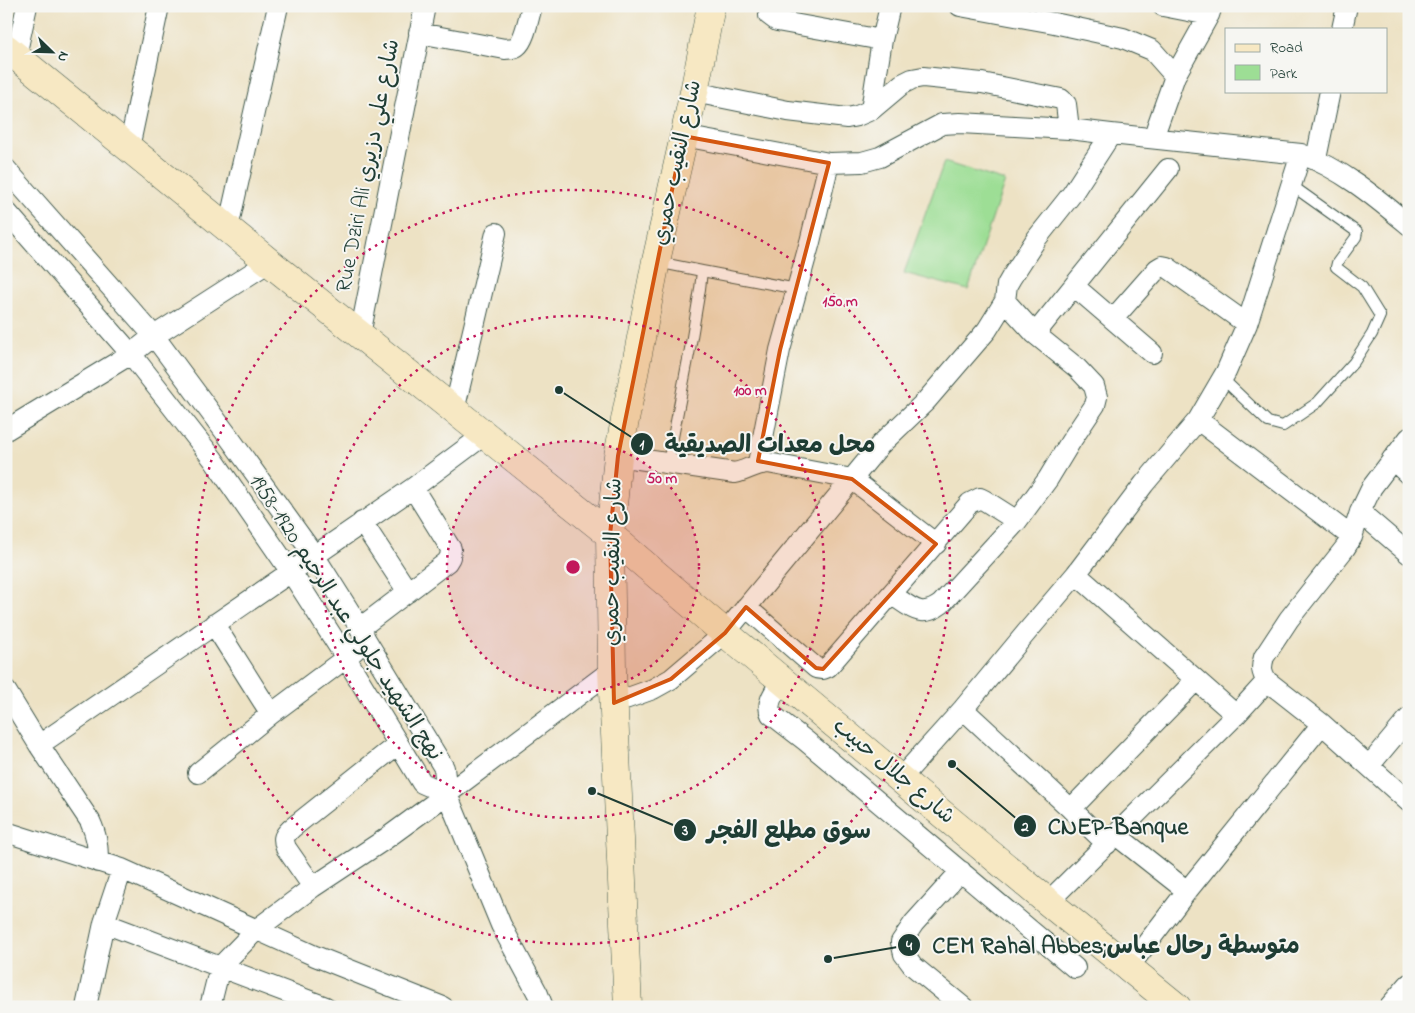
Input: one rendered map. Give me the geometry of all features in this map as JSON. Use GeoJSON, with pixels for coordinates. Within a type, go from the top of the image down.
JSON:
{"type":"FeatureCollection","features":[{"type":"Feature","properties":{"kind":"street"},"geometry":{"type":"LineString","coordinates":[[11,52],[27,6]]}},
{"type":"Feature","properties":{"kind":"street"},"geometry":{"type":"LineString","coordinates":[[129,148],[159,6]]}},
{"type":"Feature","properties":{"kind":"street"},"geometry":{"type":"LineString","coordinates":[[228,228],[278,6]]}},
{"type":"Feature","properties":{"kind":"street","name":"Rue Dziri Ali شارع علي دزيري"},"geometry":{"type":"LineString","coordinates":[[360,335],[425,6]]}},
{"type":"Feature","properties":{"kind":"street"},"geometry":{"type":"LineString","coordinates":[[419,33],[505,49],[513,48],[519,45],[522,39],[532,6]]}},
{"type":"Feature","properties":{"kind":"street","name":"شارع النقيب حمري"},"geometry":{"type":"LineString","coordinates":[[628,1007],[612,670],[610,535],[618,456],[656,261],[712,6]]}},
{"type":"Feature","properties":{"kind":"street"},"geometry":{"type":"LineString","coordinates":[[770,6],[769,15],[777,22],[882,40]]}},
{"type":"Feature","properties":{"kind":"street"},"geometry":{"type":"LineString","coordinates":[[871,110],[882,40],[890,6]]}},
{"type":"Feature","properties":{"kind":"street"},"geometry":{"type":"LineString","coordinates":[[960,6],[1056,15],[1152,50],[1175,76]]}},
{"type":"Feature","properties":{"kind":"street"},"geometry":{"type":"LineString","coordinates":[[1153,138],[1175,76],[1210,10],[1163,6]]}},
{"type":"Feature","properties":{"kind":"street"},"geometry":{"type":"LineString","coordinates":[[1342,28],[1347,6]]}},
{"type":"Feature","properties":{"kind":"street","name":"شارع جلال حبيب"},"geometry":{"type":"LineString","coordinates":[[11,52],[269,262],[610,535],[724,633],[1177,1007]]}},
{"type":"Feature","properties":{"kind":"street"},"geometry":{"type":"LineString","coordinates":[[694,92],[788,110],[847,118],[871,110],[902,84],[923,76],[982,83],[1061,99],[1066,104],[1069,129]]}},
{"type":"Feature","properties":{"kind":"street"},"geometry":{"type":"LineString","coordinates":[[900,778],[963,709],[1076,574],[1144,484],[1198,420],[1222,378],[1247,324],[1291,185],[1308,157],[1330,92]]}},
{"type":"Feature","properties":{"kind":"street"},"geometry":{"type":"LineString","coordinates":[[684,136],[829,163],[862,162],[880,157],[942,124],[960,122],[1069,129],[1308,157],[1353,180],[1409,225]]}},
{"type":"Feature","properties":{"kind":"street"},"geometry":{"type":"LineString","coordinates":[[614,703],[653,689],[671,678],[724,633],[880,445],[926,401],[987,330],[1005,301],[1007,285],[1011,278],[1037,238],[1072,194],[1111,134]]}},
{"type":"Feature","properties":{"kind":"street"},"geometry":{"type":"LineString","coordinates":[[758,463],[780,350],[829,163]]}},
{"type":"Feature","properties":{"kind":"street","name":"نهج الشهيد جلولي عبد الرحيم 1920-1958"},"geometry":{"type":"LineString","coordinates":[[6,169],[154,336],[314,555],[444,768],[447,794]]}},
{"type":"Feature","properties":{"kind":"street"},"geometry":{"type":"LineString","coordinates":[[1035,334],[1168,169]]}},
{"type":"Feature","properties":{"kind":"street","name":"نهج الشهيد جلولي عبد الرحيم 1920-1958"},"geometry":{"type":"LineString","coordinates":[[6,211],[131,354],[213,458],[292,572],[422,783],[447,794]]}},
{"type":"Feature","properties":{"kind":"street"},"geometry":{"type":"LineString","coordinates":[[454,411],[496,233]]}},
{"type":"Feature","properties":{"kind":"street"},"geometry":{"type":"LineString","coordinates":[[6,430],[131,354],[154,336],[269,262]]}},
{"type":"Feature","properties":{"kind":"street"},"geometry":{"type":"LineString","coordinates":[[1113,319],[1157,269],[1162,266],[1167,267],[1247,324]]}},
{"type":"Feature","properties":{"kind":"street"},"geometry":{"type":"LineString","coordinates":[[1074,286],[1152,353]]}},
{"type":"Feature","properties":{"kind":"street"},"geometry":{"type":"LineString","coordinates":[[891,594],[922,612],[929,612],[941,604],[1017,521],[1048,479],[1095,405],[1097,397],[1094,386],[1077,368],[1035,334],[1005,301]]}},
{"type":"Feature","properties":{"kind":"street"},"geometry":{"type":"LineString","coordinates":[[1198,420],[1352,537]]}},
{"type":"Feature","properties":{"kind":"street"},"geometry":{"type":"LineString","coordinates":[[39,745],[413,488],[484,435]]}},
{"type":"Feature","properties":{"kind":"street"},"geometry":{"type":"LineString","coordinates":[[1409,438],[1372,487],[1360,512],[1352,537],[1333,564],[1289,618],[1264,657],[1262,664],[1262,672],[1267,681],[1322,724],[1409,802]]}},
{"type":"Feature","properties":{"kind":"street"},"geometry":{"type":"LineString","coordinates":[[213,458],[231,440]]}},
{"type":"Feature","properties":{"kind":"street"},"geometry":{"type":"LineString","coordinates":[[618,456],[735,473],[743,472],[758,463],[768,463],[852,479],[936,544]]}},
{"type":"Feature","properties":{"kind":"street"},"geometry":{"type":"LineString","coordinates":[[1392,459],[1409,475]]}},
{"type":"Feature","properties":{"kind":"street"},"geometry":{"type":"LineString","coordinates":[[198,773],[271,714],[346,658],[363,634],[408,592],[447,562],[451,549],[413,488]]}},
{"type":"Feature","properties":{"kind":"street"},"geometry":{"type":"LineString","coordinates":[[746,607],[816,668],[823,669],[828,667],[970,503],[980,498],[1017,521]]}},
{"type":"Feature","properties":{"kind":"street"},"geometry":{"type":"LineString","coordinates":[[1360,512],[1409,554]]}},
{"type":"Feature","properties":{"kind":"street"},"geometry":{"type":"LineString","coordinates":[[362,522],[408,592]]}},
{"type":"Feature","properties":{"kind":"street"},"geometry":{"type":"LineString","coordinates":[[1076,574],[1236,715]]}},
{"type":"Feature","properties":{"kind":"street"},"geometry":{"type":"LineString","coordinates":[[214,624],[271,714]]}},
{"type":"Feature","properties":{"kind":"street"},"geometry":{"type":"LineString","coordinates":[[210,1007],[220,966],[257,929],[313,887],[384,840],[612,670]]}},
{"type":"Feature","properties":{"kind":"street"},"geometry":{"type":"LineString","coordinates":[[782,680],[770,701],[769,711],[771,714],[806,741],[1075,968]]}},
{"type":"Feature","properties":{"kind":"street"},"geometry":{"type":"LineString","coordinates":[[1071,809],[1196,680]]}},
{"type":"Feature","properties":{"kind":"street"},"geometry":{"type":"LineString","coordinates":[[1048,902],[1236,715],[1267,681]]}},
{"type":"Feature","properties":{"kind":"street"},"geometry":{"type":"LineString","coordinates":[[6,691],[90,822],[98,846],[98,862]]}},
{"type":"Feature","properties":{"kind":"street"},"geometry":{"type":"LineString","coordinates":[[963,709],[1071,809],[1187,891]]}},
{"type":"Feature","properties":{"kind":"street"},"geometry":{"type":"LineString","coordinates":[[1369,766],[1409,718]]}},
{"type":"Feature","properties":{"kind":"street"},"geometry":{"type":"LineString","coordinates":[[1128,968],[1187,891],[1322,724]]}},
{"type":"Feature","properties":{"kind":"street"},"geometry":{"type":"LineString","coordinates":[[313,887],[286,848],[285,835],[398,744]]}},
{"type":"Feature","properties":{"kind":"street"},"geometry":{"type":"LineString","coordinates":[[447,794],[501,925],[543,1007]]}},
{"type":"Feature","properties":{"kind":"street"},"geometry":{"type":"LineString","coordinates":[[6,832],[122,869],[315,956],[443,1007]]}},
{"type":"Feature","properties":{"kind":"street"},"geometry":{"type":"LineString","coordinates":[[86,1007],[104,923],[122,869]]}},
{"type":"Feature","properties":{"kind":"street"},"geometry":{"type":"LineString","coordinates":[[961,871],[914,923],[901,942],[904,954],[913,966],[963,1007]]}},
{"type":"Feature","properties":{"kind":"street"},"geometry":{"type":"LineString","coordinates":[[104,923],[325,1007]]}},
{"type":"Feature","properties":{"kind":"street"},"geometry":{"type":"LineString","coordinates":[[1389,1007],[1409,984]]}},
{"type":"Feature","properties":{"kind":"lane"},"geometry":{"type":"LineString","coordinates":[[1222,378],[1268,422],[1283,426],[1317,403],[1354,362],[1372,334],[1380,316],[1370,297],[1362,287],[1336,267],[1356,237],[1357,232],[1291,185]]}},
{"type":"Feature","properties":{"kind":"lane"},"geometry":{"type":"LineString","coordinates":[[656,261],[797,289]]}},
{"type":"Feature","properties":{"kind":"lane"},"geometry":{"type":"LineString","coordinates":[[668,463],[690,349],[702,271]]}},
{"type":"Feature","properties":{"kind":"highlighted area"},"geometry":{"type":"Polygon","coordinates":[[[683,136],[829,163],[780,350],[758,461],[852,479],[936,544],[823,669],[816,668],[746,607],[725,633],[671,679],[614,703],[610,535],[618,456],[683,136]]]}},
{"type":"Feature","properties":{"kind":"green space"},"geometry":{"type":"Polygon","coordinates":[[[944,162],[1005,181],[968,290],[904,273],[944,162]]]}},
{"type":"Feature","properties":{"kind":"place","name":"محل معدات الصديقية"},"geometry":{"type":"Point","coordinates":[559,390]}},
{"type":"Feature","properties":{"kind":"place","name":"CNEP-Banque"},"geometry":{"type":"Point","coordinates":[952,764]}},
{"type":"Feature","properties":{"kind":"place","name":"سوق مطلع الفجر"},"geometry":{"type":"Point","coordinates":[592,791]}},
{"type":"Feature","properties":{"kind":"place","name":"CEM Rahal Abbes;متوسطة رحال عباس"},"geometry":{"type":"Point","coordinates":[828,959]}}]}
